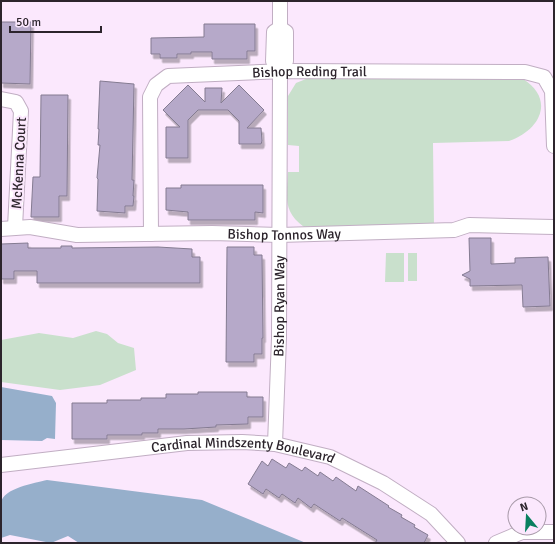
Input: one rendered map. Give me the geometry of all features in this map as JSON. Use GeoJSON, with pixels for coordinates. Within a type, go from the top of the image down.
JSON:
{"type":"FeatureCollection","features":[{"type":"Feature","properties":{"kind":"street","name":"Bishop Ryan Way"},"geometry":{"type":"LineString","coordinates":[[275,444],[279,338],[280,72],[286,62],[286,32],[280,28],[280,1]]}},
{"type":"Feature","properties":{"kind":"street","name":"Bishop Reding Trail"},"geometry":{"type":"LineString","coordinates":[[151,234],[150,96],[156,85],[168,76],[280,72],[525,72],[544,77],[552,91],[554,146]]}},
{"type":"Feature","properties":{"kind":"street","name":"McKenna Court"},"geometry":{"type":"LineString","coordinates":[[1,99],[16,102],[21,111],[8,228]]}},
{"type":"Feature","properties":{"kind":"street","name":"Bishop Tonnos Way"},"geometry":{"type":"LineString","coordinates":[[8,228],[30,227],[77,234],[279,234],[454,230],[469,225],[554,227]]}},
{"type":"Feature","properties":{"kind":"street","name":"Cardinal Mindszenty Boulevard"},"geometry":{"type":"LineString","coordinates":[[1,465],[187,443],[242,442],[275,444],[330,457],[383,484],[431,514],[458,543]]}},
{"type":"Feature","properties":{"kind":"street"},"geometry":{"type":"LineString","coordinates":[[496,543],[522,532],[554,532]]}},
{"type":"Feature","properties":{"kind":"green space"},"geometry":{"type":"Polygon","coordinates":[[[306,79],[523,79],[533,87],[539,96],[541,105],[540,113],[536,122],[529,129],[520,136],[509,141],[433,143],[434,226],[304,227],[292,215],[287,202],[288,172],[299,172],[299,146],[288,145],[288,96],[296,83],[306,79]]]}},
{"type":"Feature","properties":{"kind":"green space"},"geometry":{"type":"Polygon","coordinates":[[[386,253],[404,253],[404,282],[385,282],[386,253]]]}},
{"type":"Feature","properties":{"kind":"green space"},"geometry":{"type":"Polygon","coordinates":[[[408,253],[417,253],[417,281],[408,281],[408,253]]]}},
{"type":"Feature","properties":{"kind":"green space"},"geometry":{"type":"Polygon","coordinates":[[[96,331],[107,334],[118,343],[134,348],[136,370],[100,385],[60,390],[1,382],[1,340],[39,333],[73,338],[96,331]]]}},
{"type":"Feature","properties":{"kind":"water"},"geometry":{"type":"Polygon","coordinates":[[[1,387],[52,396],[56,403],[55,439],[47,438],[42,441],[1,440],[1,387]]]}},
{"type":"Feature","properties":{"kind":"water"},"geometry":{"type":"Polygon","coordinates":[[[47,480],[202,500],[306,543],[79,543],[68,536],[51,543],[10,535],[1,538],[1,503],[3,498],[13,490],[20,487],[47,480]]]}},
{"type":"Feature","properties":{"kind":"building"},"geometry":{"type":"Polygon","coordinates":[[[1,22],[31,22],[30,84],[1,83],[1,22]]]}},
{"type":"Feature","properties":{"kind":"building"},"geometry":{"type":"Polygon","coordinates":[[[204,24],[255,24],[255,51],[247,51],[247,59],[212,59],[212,52],[177,54],[177,58],[160,58],[160,54],[151,54],[151,38],[204,37],[204,24]]]}},
{"type":"Feature","properties":{"kind":"building"},"geometry":{"type":"Polygon","coordinates":[[[100,81],[134,84],[132,180],[134,180],[134,196],[133,206],[125,206],[125,213],[97,211],[97,178],[100,145],[98,145],[98,129],[100,81]]]}},
{"type":"Feature","properties":{"kind":"building"},"geometry":{"type":"Polygon","coordinates":[[[188,85],[205,102],[205,88],[222,88],[221,103],[239,85],[264,110],[247,128],[261,128],[261,144],[239,144],[239,121],[228,110],[198,110],[188,120],[188,158],[166,158],[166,127],[180,127],[163,110],[188,85]]]}},
{"type":"Feature","properties":{"kind":"building"},"geometry":{"type":"Polygon","coordinates":[[[41,95],[68,95],[67,196],[59,196],[59,217],[31,217],[33,177],[40,177],[41,95]]]}},
{"type":"Feature","properties":{"kind":"building"},"geometry":{"type":"Polygon","coordinates":[[[181,185],[263,185],[263,213],[255,212],[255,220],[188,220],[188,212],[166,210],[166,188],[181,188],[181,185]]]}},
{"type":"Feature","properties":{"kind":"building"},"geometry":{"type":"Polygon","coordinates":[[[469,238],[491,238],[491,264],[515,263],[515,258],[548,257],[550,306],[523,307],[522,285],[470,286],[470,279],[462,275],[470,271],[469,238]]]}},
{"type":"Feature","properties":{"kind":"building"},"geometry":{"type":"Polygon","coordinates":[[[28,243],[28,248],[61,248],[61,246],[72,246],[72,248],[158,247],[192,249],[192,257],[200,257],[200,283],[37,283],[37,271],[14,271],[14,279],[1,279],[1,244],[28,243]]]}},
{"type":"Feature","properties":{"kind":"building"},"geometry":{"type":"Polygon","coordinates":[[[227,247],[254,247],[254,255],[262,255],[262,354],[254,354],[254,362],[226,362],[227,247]]]}},
{"type":"Feature","properties":{"kind":"building"},"geometry":{"type":"Polygon","coordinates":[[[198,392],[247,392],[247,397],[263,397],[263,417],[248,417],[248,424],[216,425],[216,427],[184,429],[158,429],[158,433],[142,433],[142,435],[107,435],[107,439],[72,439],[72,403],[107,403],[107,400],[166,398],[166,394],[198,394],[198,392]]]}},
{"type":"Feature","properties":{"kind":"building"},"geometry":{"type":"Polygon","coordinates":[[[272,459],[286,468],[289,463],[302,471],[305,467],[318,476],[320,472],[333,481],[336,477],[356,491],[358,486],[402,515],[401,517],[415,525],[414,527],[428,535],[424,543],[375,543],[377,540],[342,518],[340,521],[314,504],[311,508],[298,498],[295,503],[282,494],[279,498],[266,489],[263,494],[248,484],[262,461],[268,466],[272,459]]]}}]}
